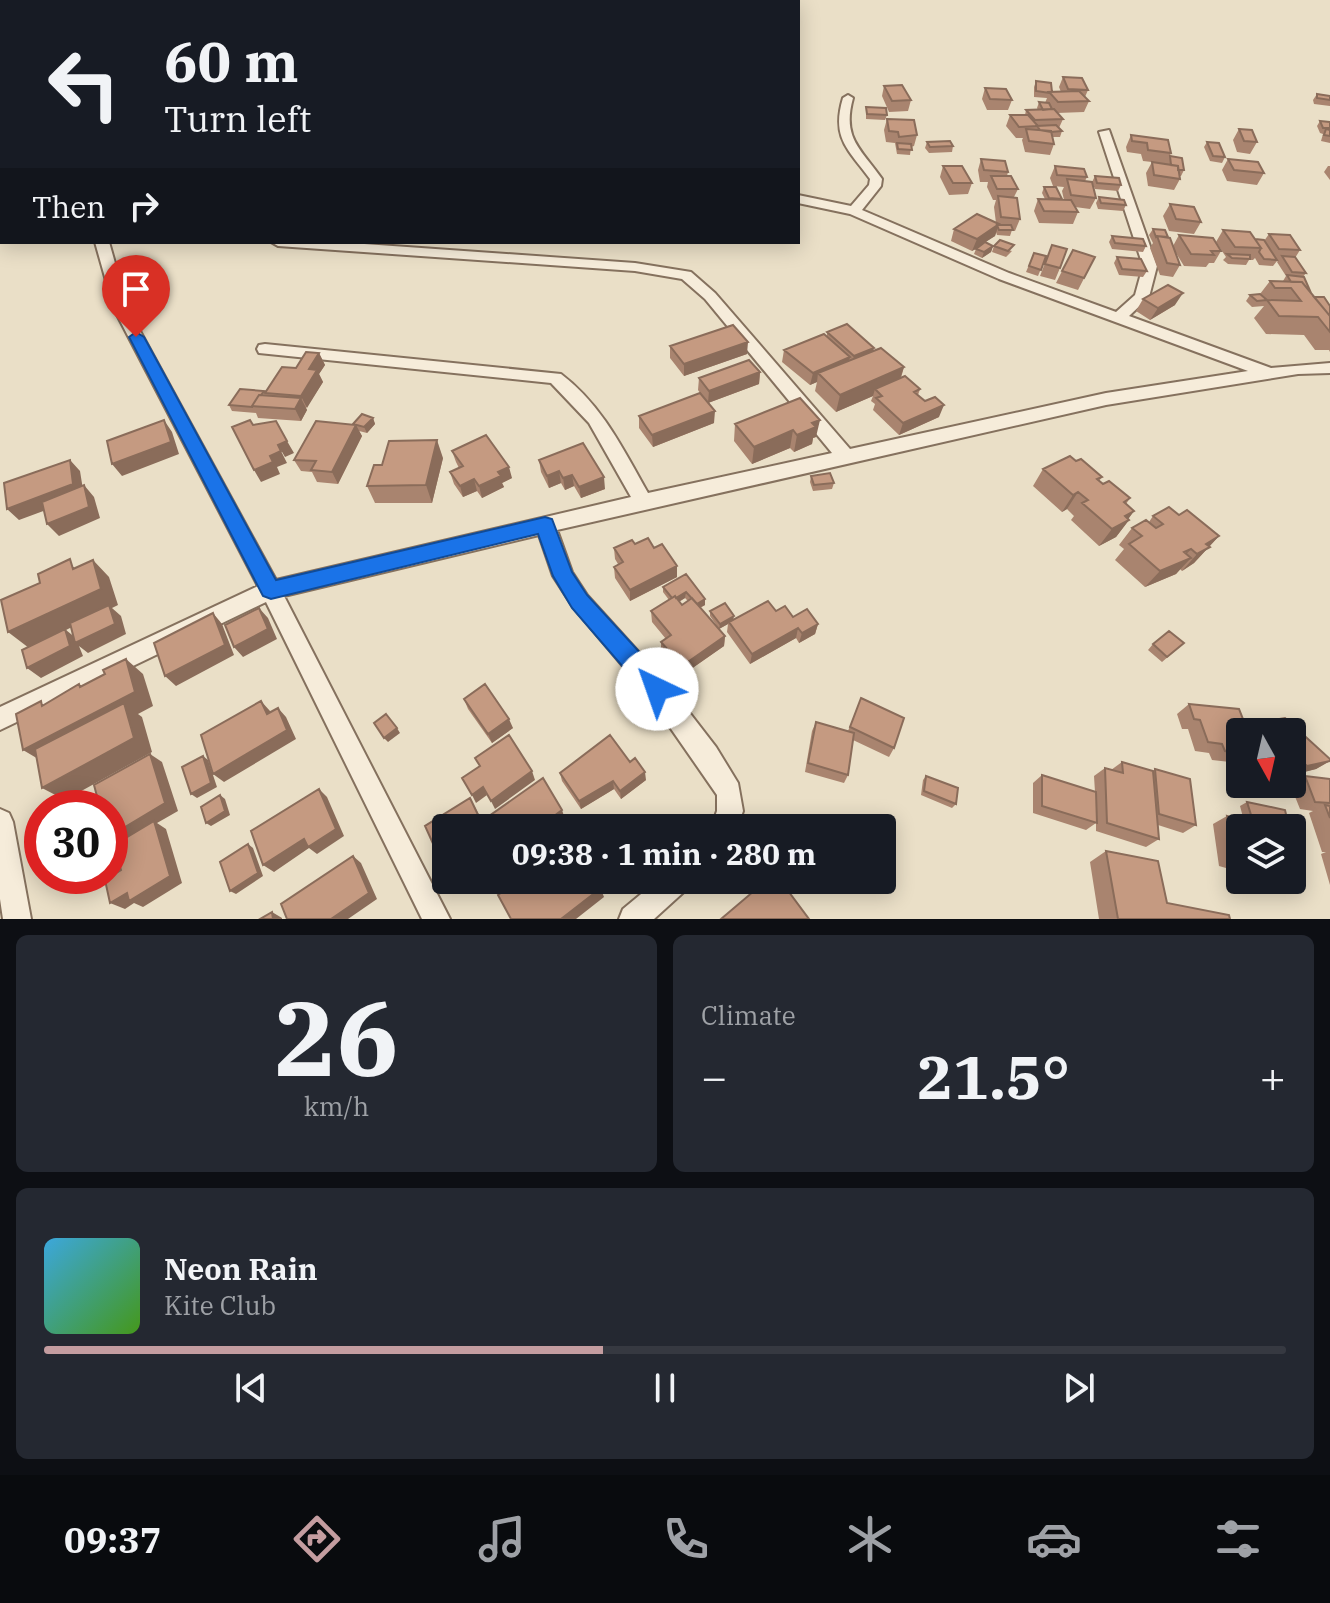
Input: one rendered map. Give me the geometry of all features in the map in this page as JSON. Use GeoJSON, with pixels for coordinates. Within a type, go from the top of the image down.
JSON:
{"type":"FeatureCollection","features":[{"type":"Feature","properties":{"kind":"street"},"geometry":{"type":"LineString","coordinates":[[848,98],[840,121],[842,133],[876,179],[875,186],[854,211]]}},
{"type":"Feature","properties":{"kind":"street"},"geometry":{"type":"LineString","coordinates":[[1105,132],[1150,266],[1142,297],[1119,317]]}},
{"type":"Feature","properties":{"kind":"street"},"geometry":{"type":"LineString","coordinates":[[800,199],[854,211],[1004,276],[1269,373]]}},
{"type":"Feature","properties":{"kind":"street"},"geometry":{"type":"LineString","coordinates":[[103,244],[121,309],[271,590],[436,919]]}},
{"type":"Feature","properties":{"kind":"street"},"geometry":{"type":"LineString","coordinates":[[307,244],[635,267],[686,275],[710,296],[846,457]]}},
{"type":"Feature","properties":{"kind":"street"},"geometry":{"type":"LineString","coordinates":[[265,349],[555,378],[576,395],[595,419],[643,502]]}},
{"type":"Feature","properties":{"kind":"street"},"geometry":{"type":"LineString","coordinates":[[0,719],[271,590],[643,502],[1106,399],[1269,373],[1330,368]]}},
{"type":"Feature","properties":{"kind":"street"},"geometry":{"type":"LineString","coordinates":[[545,525],[563,576],[580,601],[657,689],[707,756],[729,792],[729,814]]}},
{"type":"Feature","properties":{"kind":"street"},"geometry":{"type":"LineString","coordinates":[[0,822],[17,919]]}},
{"type":"Feature","properties":{"kind":"street"},"geometry":{"type":"LineString","coordinates":[[633,919],[662,894]]}},
{"type":"Feature","properties":{"kind":"building"},"geometry":{"type":"Polygon","coordinates":[[[1063,77],[1082,78],[1088,90],[1068,89],[1063,77]]]}},
{"type":"Feature","properties":{"kind":"building"},"geometry":{"type":"Polygon","coordinates":[[[1036,81],[1051,83],[1052,92],[1036,91],[1036,81]]]}},
{"type":"Feature","properties":{"kind":"building"},"geometry":{"type":"Polygon","coordinates":[[[902,85],[911,100],[892,101],[884,86],[902,85]]]}},
{"type":"Feature","properties":{"kind":"building"},"geometry":{"type":"Polygon","coordinates":[[[985,88],[1006,89],[1012,100],[990,99],[985,88]]]}},
{"type":"Feature","properties":{"kind":"building"},"geometry":{"type":"Polygon","coordinates":[[[1079,91],[1089,101],[1058,102],[1049,92],[1079,91]]]}},
{"type":"Feature","properties":{"kind":"building"},"geometry":{"type":"Polygon","coordinates":[[[1317,94],[1330,96],[1330,100],[1317,98],[1317,94]]]}},
{"type":"Feature","properties":{"kind":"building"},"geometry":{"type":"Polygon","coordinates":[[[1039,102],[1049,103],[1052,109],[1043,110],[1039,102]]]}},
{"type":"Feature","properties":{"kind":"building"},"geometry":{"type":"Polygon","coordinates":[[[866,107],[886,108],[887,115],[867,114],[866,107]]]}},
{"type":"Feature","properties":{"kind":"building"},"geometry":{"type":"Polygon","coordinates":[[[1054,109],[1063,119],[1035,120],[1026,110],[1054,109]]]}},
{"type":"Feature","properties":{"kind":"building"},"geometry":{"type":"Polygon","coordinates":[[[1010,115],[1028,115],[1038,126],[1019,127],[1010,115]]]}},
{"type":"Feature","properties":{"kind":"building"},"geometry":{"type":"Polygon","coordinates":[[[887,119],[914,120],[917,135],[899,137],[898,132],[889,131],[887,119]]]}},
{"type":"Feature","properties":{"kind":"building"},"geometry":{"type":"Polygon","coordinates":[[[1320,121],[1330,122],[1330,128],[1323,128],[1320,121]]]}},
{"type":"Feature","properties":{"kind":"building"},"geometry":{"type":"Polygon","coordinates":[[[1056,125],[1062,131],[1040,130],[1037,126],[1056,125]]]}},
{"type":"Feature","properties":{"kind":"building"},"geometry":{"type":"Polygon","coordinates":[[[1026,129],[1051,131],[1054,144],[1029,141],[1026,129]]]}},
{"type":"Feature","properties":{"kind":"building"},"geometry":{"type":"Polygon","coordinates":[[[1239,129],[1252,130],[1257,142],[1244,141],[1239,129]]]}},
{"type":"Feature","properties":{"kind":"building"},"geometry":{"type":"Polygon","coordinates":[[[1131,135],[1168,140],[1171,153],[1148,150],[1147,143],[1132,141],[1131,135]]]}},
{"type":"Feature","properties":{"kind":"building"},"geometry":{"type":"Polygon","coordinates":[[[950,141],[953,146],[930,147],[927,142],[950,141]]]}},
{"type":"Feature","properties":{"kind":"building"},"geometry":{"type":"Polygon","coordinates":[[[1207,142],[1219,143],[1225,157],[1213,156],[1207,142]]]}},
{"type":"Feature","properties":{"kind":"building"},"geometry":{"type":"Polygon","coordinates":[[[897,143],[911,144],[912,150],[898,149],[897,143]]]}},
{"type":"Feature","properties":{"kind":"building"},"geometry":{"type":"Polygon","coordinates":[[[1170,156],[1182,158],[1184,170],[1171,165],[1170,156]]]}},
{"type":"Feature","properties":{"kind":"building"},"geometry":{"type":"Polygon","coordinates":[[[981,159],[1005,161],[1008,172],[984,170],[981,159]]]}},
{"type":"Feature","properties":{"kind":"building"},"geometry":{"type":"Polygon","coordinates":[[[1228,159],[1258,162],[1264,173],[1234,170],[1228,159]]]}},
{"type":"Feature","properties":{"kind":"building"},"geometry":{"type":"Polygon","coordinates":[[[1152,162],[1178,166],[1180,179],[1154,175],[1152,162]]]}},
{"type":"Feature","properties":{"kind":"building"},"geometry":{"type":"Polygon","coordinates":[[[943,166],[962,166],[972,183],[953,183],[943,166]]]}},
{"type":"Feature","properties":{"kind":"building"},"geometry":{"type":"Polygon","coordinates":[[[1055,166],[1084,169],[1087,177],[1057,175],[1055,166]]]}},
{"type":"Feature","properties":{"kind":"building"},"geometry":{"type":"Polygon","coordinates":[[[991,176],[1011,176],[1018,189],[997,189],[991,176]]]}},
{"type":"Feature","properties":{"kind":"building"},"geometry":{"type":"Polygon","coordinates":[[[1095,176],[1119,178],[1121,185],[1097,183],[1095,176]]]}},
{"type":"Feature","properties":{"kind":"building"},"geometry":{"type":"Polygon","coordinates":[[[1067,179],[1092,182],[1096,198],[1071,195],[1067,179]]]}},
{"type":"Feature","properties":{"kind":"building"},"geometry":{"type":"Polygon","coordinates":[[[1044,187],[1056,187],[1062,199],[1049,198],[1044,187]]]}},
{"type":"Feature","properties":{"kind":"building"},"geometry":{"type":"Polygon","coordinates":[[[998,196],[1017,198],[1020,219],[1001,217],[998,196]]]}},
{"type":"Feature","properties":{"kind":"building"},"geometry":{"type":"Polygon","coordinates":[[[1099,197],[1124,200],[1126,205],[1101,203],[1099,197]]]}},
{"type":"Feature","properties":{"kind":"building"},"geometry":{"type":"Polygon","coordinates":[[[1038,199],[1071,200],[1078,212],[1044,211],[1038,199]]]}},
{"type":"Feature","properties":{"kind":"building"},"geometry":{"type":"Polygon","coordinates":[[[1170,204],[1194,207],[1201,222],[1176,219],[1170,204]]]}},
{"type":"Feature","properties":{"kind":"building"},"geometry":{"type":"Polygon","coordinates":[[[977,214],[999,224],[977,239],[954,229],[977,214]]]}},
{"type":"Feature","properties":{"kind":"building"},"geometry":{"type":"Polygon","coordinates":[[[997,225],[1011,225],[1013,230],[999,230],[997,225]]]}},
{"type":"Feature","properties":{"kind":"building"},"geometry":{"type":"Polygon","coordinates":[[[1153,229],[1165,230],[1168,237],[1156,237],[1153,229]]]}},
{"type":"Feature","properties":{"kind":"building"},"geometry":{"type":"Polygon","coordinates":[[[1223,230],[1250,232],[1261,248],[1235,247],[1223,230]]]}},
{"type":"Feature","properties":{"kind":"building"},"geometry":{"type":"Polygon","coordinates":[[[1269,234],[1290,235],[1300,250],[1279,249],[1269,234]]]}},
{"type":"Feature","properties":{"kind":"building"},"geometry":{"type":"Polygon","coordinates":[[[1179,235],[1213,238],[1221,251],[1211,251],[1214,255],[1191,254],[1179,235]]]}},
{"type":"Feature","properties":{"kind":"building"},"geometry":{"type":"Polygon","coordinates":[[[1112,236],[1143,239],[1146,246],[1115,243],[1112,236]]]}},
{"type":"Feature","properties":{"kind":"building"},"geometry":{"type":"Polygon","coordinates":[[[1157,236],[1170,238],[1180,265],[1167,263],[1157,236]]]}},
{"type":"Feature","properties":{"kind":"building"},"geometry":{"type":"Polygon","coordinates":[[[1255,239],[1264,240],[1277,260],[1264,259],[1255,239]]]}},
{"type":"Feature","properties":{"kind":"building"},"geometry":{"type":"Polygon","coordinates":[[[1000,240],[1014,245],[1008,251],[994,246],[1000,240]]]}},
{"type":"Feature","properties":{"kind":"building"},"geometry":{"type":"Polygon","coordinates":[[[985,242],[993,246],[984,252],[976,249],[985,242]]]}},
{"type":"Feature","properties":{"kind":"building"},"geometry":{"type":"Polygon","coordinates":[[[1052,245],[1067,249],[1060,268],[1045,264],[1052,245]]]}},
{"type":"Feature","properties":{"kind":"building"},"geometry":{"type":"Polygon","coordinates":[[[1073,250],[1095,257],[1084,278],[1062,271],[1073,250]]]}},
{"type":"Feature","properties":{"kind":"building"},"geometry":{"type":"Polygon","coordinates":[[[1034,253],[1046,256],[1041,270],[1029,266],[1034,253]]]}},
{"type":"Feature","properties":{"kind":"building"},"geometry":{"type":"Polygon","coordinates":[[[1227,254],[1250,255],[1250,259],[1232,258],[1227,254]]]}},
{"type":"Feature","properties":{"kind":"building"},"geometry":{"type":"Polygon","coordinates":[[[1282,256],[1295,257],[1306,273],[1292,272],[1282,256]]]}},
{"type":"Feature","properties":{"kind":"building"},"geometry":{"type":"Polygon","coordinates":[[[1117,257],[1141,259],[1147,271],[1122,269],[1117,257]]]}},
{"type":"Feature","properties":{"kind":"building"},"geometry":{"type":"Polygon","coordinates":[[[1287,275],[1304,277],[1311,293],[1302,282],[1291,282],[1287,275]]]}},
{"type":"Feature","properties":{"kind":"building"},"geometry":{"type":"Polygon","coordinates":[[[1270,281],[1302,282],[1330,316],[1330,332],[1318,317],[1279,316],[1267,300],[1301,301],[1291,288],[1275,288],[1270,281]]]}},
{"type":"Feature","properties":{"kind":"building"},"geometry":{"type":"Polygon","coordinates":[[[1168,285],[1183,293],[1158,308],[1143,299],[1168,285]]]}},
{"type":"Feature","properties":{"kind":"building"},"geometry":{"type":"Polygon","coordinates":[[[1260,294],[1267,300],[1257,301],[1250,295],[1260,294]]]}},
{"type":"Feature","properties":{"kind":"building"},"geometry":{"type":"Polygon","coordinates":[[[1314,297],[1324,297],[1330,306],[1330,316],[1314,297]]]}},
{"type":"Feature","properties":{"kind":"building"},"geometry":{"type":"Polygon","coordinates":[[[847,324],[874,348],[854,356],[827,332],[847,324]]]}},
{"type":"Feature","properties":{"kind":"building"},"geometry":{"type":"Polygon","coordinates":[[[733,325],[748,342],[684,364],[670,346],[733,325]]]}},
{"type":"Feature","properties":{"kind":"building"},"geometry":{"type":"Polygon","coordinates":[[[824,334],[850,357],[813,373],[784,350],[824,334]]]}},
{"type":"Feature","properties":{"kind":"building"},"geometry":{"type":"Polygon","coordinates":[[[881,348],[904,367],[840,395],[818,373],[881,348]]]}},
{"type":"Feature","properties":{"kind":"building"},"geometry":{"type":"Polygon","coordinates":[[[306,352],[319,353],[309,369],[317,370],[301,396],[265,393],[282,367],[296,368],[306,352]]]}},
{"type":"Feature","properties":{"kind":"building"},"geometry":{"type":"Polygon","coordinates":[[[749,360],[760,372],[709,391],[699,378],[749,360]]]}},
{"type":"Feature","properties":{"kind":"building"},"geometry":{"type":"Polygon","coordinates":[[[905,376],[920,389],[914,392],[925,401],[935,397],[944,405],[903,423],[876,398],[882,396],[875,389],[905,376]]]}},
{"type":"Feature","properties":{"kind":"building"},"geometry":{"type":"Polygon","coordinates":[[[240,389],[264,391],[252,407],[229,405],[240,389]]]}},
{"type":"Feature","properties":{"kind":"building"},"geometry":{"type":"Polygon","coordinates":[[[700,393],[715,411],[652,435],[639,416],[700,393]]]}},
{"type":"Feature","properties":{"kind":"building"},"geometry":{"type":"Polygon","coordinates":[[[259,395],[301,398],[295,409],[252,406],[259,395]]]}},
{"type":"Feature","properties":{"kind":"building"},"geometry":{"type":"Polygon","coordinates":[[[800,398],[820,420],[812,423],[816,427],[797,435],[793,430],[754,447],[735,424],[800,398]]]}},
{"type":"Feature","properties":{"kind":"building"},"geometry":{"type":"Polygon","coordinates":[[[362,414],[373,418],[364,427],[353,424],[362,414]]]}},
{"type":"Feature","properties":{"kind":"building"},"geometry":{"type":"Polygon","coordinates":[[[164,420],[171,442],[112,464],[107,441],[164,420]]]}},
{"type":"Feature","properties":{"kind":"building"},"geometry":{"type":"Polygon","coordinates":[[[250,420],[253,425],[276,421],[287,441],[278,445],[281,451],[270,456],[273,462],[254,470],[232,427],[250,420]]]}},
{"type":"Feature","properties":{"kind":"building"},"geometry":{"type":"Polygon","coordinates":[[[316,421],[356,425],[332,472],[311,470],[316,461],[294,460],[316,421]]]}},
{"type":"Feature","properties":{"kind":"building"},"geometry":{"type":"Polygon","coordinates":[[[486,435],[509,467],[498,472],[501,476],[479,486],[474,479],[460,486],[450,472],[463,466],[452,451],[486,435]]]}},
{"type":"Feature","properties":{"kind":"building"},"geometry":{"type":"Polygon","coordinates":[[[437,440],[426,485],[367,486],[374,465],[382,465],[389,441],[437,440]]]}},
{"type":"Feature","properties":{"kind":"building"},"geometry":{"type":"Polygon","coordinates":[[[583,443],[604,477],[579,487],[572,475],[563,478],[559,471],[547,476],[539,460],[583,443]]]}},
{"type":"Feature","properties":{"kind":"building"},"geometry":{"type":"Polygon","coordinates":[[[1070,456],[1076,461],[1081,459],[1102,477],[1097,479],[1103,484],[1109,481],[1130,498],[1124,502],[1134,511],[1125,516],[1129,520],[1112,529],[1082,503],[1088,500],[1078,492],[1073,495],[1043,469],[1070,456]]]}},
{"type":"Feature","properties":{"kind":"building"},"geometry":{"type":"Polygon","coordinates":[[[70,460],[73,484],[7,509],[4,483],[70,460]]]}},
{"type":"Feature","properties":{"kind":"building"},"geometry":{"type":"Polygon","coordinates":[[[830,473],[834,483],[814,485],[811,476],[830,473]]]}},
{"type":"Feature","properties":{"kind":"building"},"geometry":{"type":"Polygon","coordinates":[[[84,485],[89,507],[47,524],[42,502],[84,485]]]}},
{"type":"Feature","properties":{"kind":"building"},"geometry":{"type":"Polygon","coordinates":[[[1169,507],[1179,515],[1187,510],[1219,536],[1206,544],[1210,547],[1197,554],[1191,549],[1184,552],[1191,558],[1160,571],[1129,544],[1142,536],[1132,528],[1146,520],[1156,528],[1163,524],[1153,516],[1169,507]]]}},
{"type":"Feature","properties":{"kind":"building"},"geometry":{"type":"Polygon","coordinates":[[[648,538],[654,548],[662,544],[677,566],[630,590],[614,567],[623,562],[614,548],[632,540],[635,544],[648,538]]]}},
{"type":"Feature","properties":{"kind":"building"},"geometry":{"type":"Polygon","coordinates":[[[70,559],[73,569],[93,560],[101,589],[8,632],[1,600],[40,583],[38,574],[70,559]]]}},
{"type":"Feature","properties":{"kind":"building"},"geometry":{"type":"Polygon","coordinates":[[[686,574],[705,599],[697,604],[686,592],[672,598],[663,587],[686,574]]]}},
{"type":"Feature","properties":{"kind":"building"},"geometry":{"type":"Polygon","coordinates":[[[675,596],[682,605],[692,598],[725,636],[682,666],[661,642],[671,635],[651,611],[675,596]]]}},
{"type":"Feature","properties":{"kind":"building"},"geometry":{"type":"Polygon","coordinates":[[[768,601],[776,611],[785,606],[793,617],[807,609],[818,624],[802,633],[798,628],[752,654],[729,622],[768,601]]]}},
{"type":"Feature","properties":{"kind":"building"},"geometry":{"type":"Polygon","coordinates":[[[725,603],[734,616],[720,624],[710,611],[725,603]]]}},
{"type":"Feature","properties":{"kind":"building"},"geometry":{"type":"Polygon","coordinates":[[[109,605],[115,624],[75,643],[70,623],[109,605]]]}},
{"type":"Feature","properties":{"kind":"building"},"geometry":{"type":"Polygon","coordinates":[[[259,608],[268,629],[234,647],[225,625],[259,608]]]}},
{"type":"Feature","properties":{"kind":"building"},"geometry":{"type":"Polygon","coordinates":[[[213,613],[225,645],[165,676],[154,643],[213,613]]]}},
{"type":"Feature","properties":{"kind":"building"},"geometry":{"type":"Polygon","coordinates":[[[65,629],[70,646],[27,668],[22,650],[65,629]]]}},
{"type":"Feature","properties":{"kind":"building"},"geometry":{"type":"Polygon","coordinates":[[[1169,631],[1184,643],[1167,657],[1153,644],[1169,631]]]}},
{"type":"Feature","properties":{"kind":"building"},"geometry":{"type":"Polygon","coordinates":[[[126,659],[135,692],[23,750],[16,714],[41,701],[42,706],[79,684],[80,687],[105,674],[103,670],[126,659]]]}},
{"type":"Feature","properties":{"kind":"building"},"geometry":{"type":"Polygon","coordinates":[[[485,684],[509,719],[488,734],[464,699],[485,684]]]}},
{"type":"Feature","properties":{"kind":"building"},"geometry":{"type":"Polygon","coordinates":[[[861,698],[904,718],[894,748],[850,727],[861,698]]]}},
{"type":"Feature","properties":{"kind":"building"},"geometry":{"type":"Polygon","coordinates":[[[261,701],[267,714],[278,708],[287,730],[213,774],[201,735],[261,701]]]}},
{"type":"Feature","properties":{"kind":"building"},"geometry":{"type":"Polygon","coordinates":[[[124,703],[134,738],[42,788],[35,749],[124,703]]]}},
{"type":"Feature","properties":{"kind":"building"},"geometry":{"type":"Polygon","coordinates":[[[1189,704],[1239,709],[1243,718],[1226,718],[1226,751],[1222,744],[1208,742],[1200,720],[1194,719],[1189,704]]]}},
{"type":"Feature","properties":{"kind":"building"},"geometry":{"type":"Polygon","coordinates":[[[386,714],[397,728],[384,738],[374,723],[386,714]]]}},
{"type":"Feature","properties":{"kind":"building"},"geometry":{"type":"Polygon","coordinates":[[[816,722],[854,733],[848,775],[808,763],[816,722]]]}},
{"type":"Feature","properties":{"kind":"building"},"geometry":{"type":"Polygon","coordinates":[[[509,735],[532,771],[491,801],[483,787],[472,795],[462,778],[480,766],[475,758],[509,735]]]}},
{"type":"Feature","properties":{"kind":"building"},"geometry":{"type":"Polygon","coordinates":[[[610,735],[630,762],[635,758],[645,772],[620,791],[613,781],[579,801],[560,773],[610,735]]]}},
{"type":"Feature","properties":{"kind":"building"},"geometry":{"type":"Polygon","coordinates":[[[1306,737],[1330,759],[1306,765],[1306,737]]]}},
{"type":"Feature","properties":{"kind":"building"},"geometry":{"type":"Polygon","coordinates":[[[150,754],[165,803],[128,825],[128,790],[95,790],[94,785],[150,754]]]}},
{"type":"Feature","properties":{"kind":"building"},"geometry":{"type":"Polygon","coordinates":[[[203,756],[211,783],[191,794],[182,767],[203,756]]]}},
{"type":"Feature","properties":{"kind":"building"},"geometry":{"type":"Polygon","coordinates":[[[1122,762],[1153,771],[1159,839],[1107,823],[1105,768],[1123,773],[1122,762]]]}},
{"type":"Feature","properties":{"kind":"building"},"geometry":{"type":"Polygon","coordinates":[[[1155,769],[1190,779],[1196,825],[1159,814],[1155,769]]]}},
{"type":"Feature","properties":{"kind":"building"},"geometry":{"type":"Polygon","coordinates":[[[1042,775],[1096,792],[1097,823],[1042,806],[1042,775]]]}},
{"type":"Feature","properties":{"kind":"building"},"geometry":{"type":"Polygon","coordinates":[[[926,776],[958,788],[956,804],[924,791],[926,776]]]}},
{"type":"Feature","properties":{"kind":"building"},"geometry":{"type":"Polygon","coordinates":[[[1306,776],[1330,779],[1330,803],[1315,802],[1306,776]]]}},
{"type":"Feature","properties":{"kind":"building"},"geometry":{"type":"Polygon","coordinates":[[[543,778],[562,810],[557,814],[492,814],[543,778]]]}},
{"type":"Feature","properties":{"kind":"building"},"geometry":{"type":"Polygon","coordinates":[[[319,789],[336,829],[308,847],[304,839],[263,865],[251,831],[319,789]]]}},
{"type":"Feature","properties":{"kind":"building"},"geometry":{"type":"Polygon","coordinates":[[[220,795],[225,811],[206,823],[201,807],[220,795]]]}},
{"type":"Feature","properties":{"kind":"building"},"geometry":{"type":"Polygon","coordinates":[[[470,798],[478,814],[444,814],[470,798]]]}},
{"type":"Feature","properties":{"kind":"building"},"geometry":{"type":"Polygon","coordinates":[[[1247,802],[1285,810],[1286,814],[1251,814],[1247,802]]]}},
{"type":"Feature","properties":{"kind":"building"},"geometry":{"type":"Polygon","coordinates":[[[154,821],[170,876],[129,901],[127,894],[128,837],[154,821]]]}},
{"type":"Feature","properties":{"kind":"building"},"geometry":{"type":"Polygon","coordinates":[[[432,822],[432,841],[425,826],[432,822]]]}},
{"type":"Feature","properties":{"kind":"building"},"geometry":{"type":"Polygon","coordinates":[[[248,844],[258,873],[230,891],[220,862],[248,844]]]}},
{"type":"Feature","properties":{"kind":"building"},"geometry":{"type":"Polygon","coordinates":[[[1106,851],[1158,861],[1167,903],[1229,915],[1230,919],[1118,919],[1106,851]]]}},
{"type":"Feature","properties":{"kind":"building"},"geometry":{"type":"Polygon","coordinates":[[[353,856],[369,893],[331,919],[287,919],[281,904],[353,856]]]}},
{"type":"Feature","properties":{"kind":"building"},"geometry":{"type":"Polygon","coordinates":[[[108,894],[125,894],[110,903],[108,894]]]}},
{"type":"Feature","properties":{"kind":"building"},"geometry":{"type":"Polygon","coordinates":[[[593,894],[561,919],[511,919],[498,895],[593,894]]]}},
{"type":"Feature","properties":{"kind":"building"},"geometry":{"type":"Polygon","coordinates":[[[750,894],[790,894],[809,919],[721,919],[750,894]]]}},
{"type":"Feature","properties":{"kind":"building"},"geometry":{"type":"Polygon","coordinates":[[[272,912],[273,919],[260,919],[272,912]]]}},
{"type":"Feature","properties":{"kind":"route"},"geometry":{"type":"LineString","coordinates":[[136,337],[271,590],[545,525],[563,576],[580,601],[657,689]]}}]}
